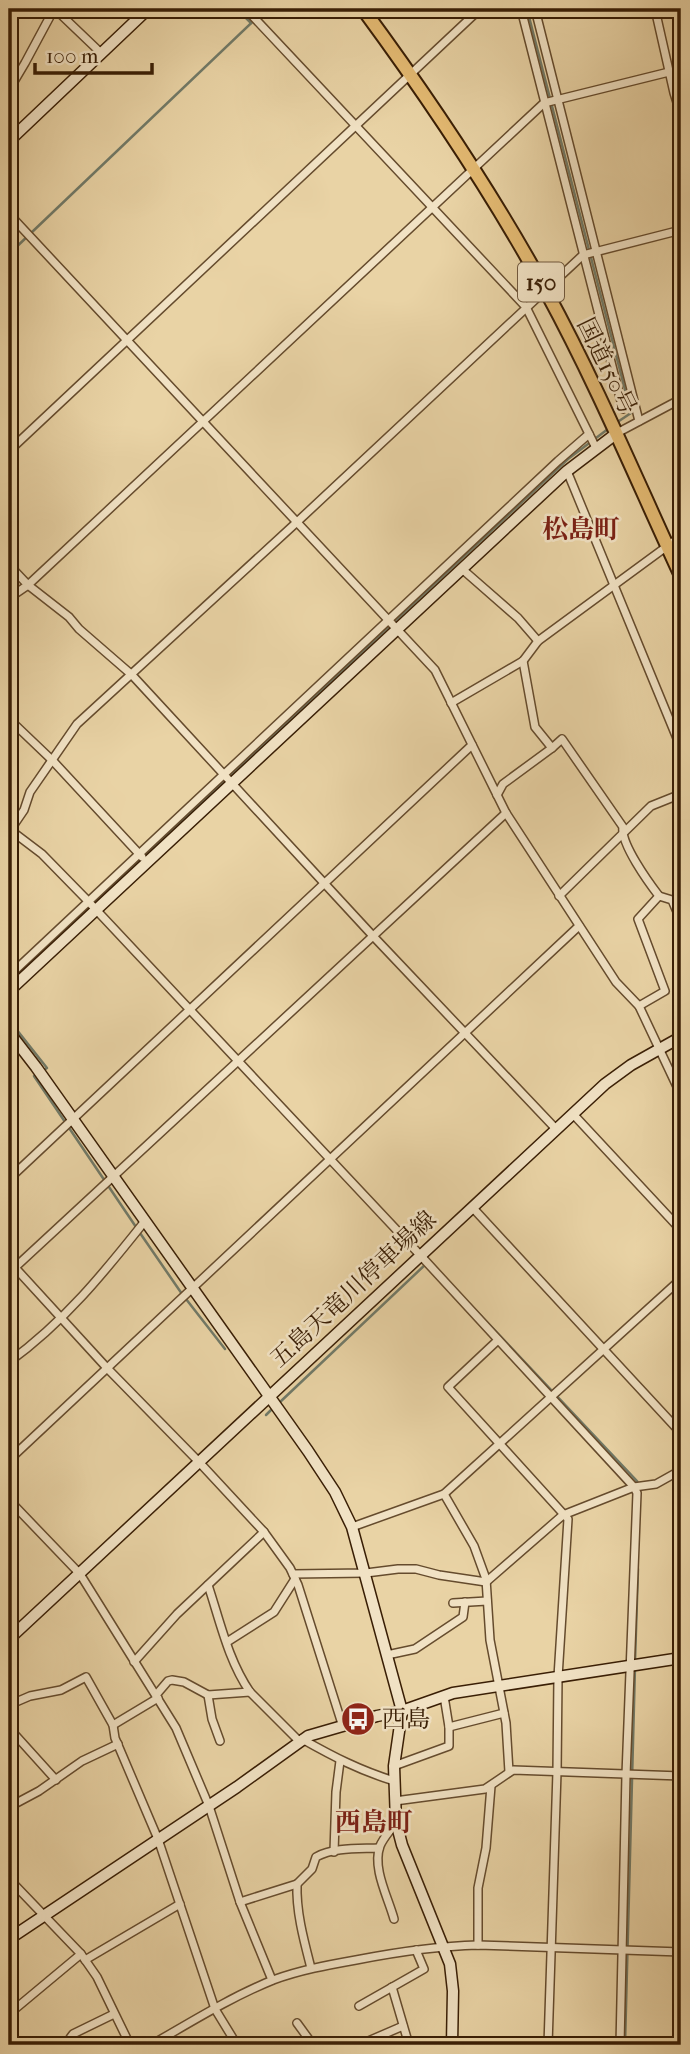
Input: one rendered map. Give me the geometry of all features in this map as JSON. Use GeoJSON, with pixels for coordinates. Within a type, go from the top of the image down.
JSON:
{"type":"FeatureCollection","features":[{"type":"Feature","properties":{"kind":"highway","name":"国道150号"},"geometry":{"type":"LineString","coordinates":[[363,9],[410,73],[473,168],[545,290],[617,433],[681,576]]}},
{"type":"Feature","properties":{"kind":"street"},"geometry":{"type":"LineString","coordinates":[[9,90],[54,9],[101,53]]}},
{"type":"Feature","properties":{"kind":"street"},"geometry":{"type":"LineString","coordinates":[[9,141],[148,9]]}},
{"type":"Feature","properties":{"kind":"street"},"geometry":{"type":"LineString","coordinates":[[246,9],[526,307],[596,448]]}},
{"type":"Feature","properties":{"kind":"street"},"geometry":{"type":"LineString","coordinates":[[9,452],[480,9]]}},
{"type":"Feature","properties":{"kind":"street"},"geometry":{"type":"LineString","coordinates":[[521,9],[623,409]]}},
{"type":"Feature","properties":{"kind":"street"},"geometry":{"type":"LineString","coordinates":[[535,9],[639,421]]}},
{"type":"Feature","properties":{"kind":"street"},"geometry":{"type":"LineString","coordinates":[[655,9],[681,114]]}},
{"type":"Feature","properties":{"kind":"street"},"geometry":{"type":"LineString","coordinates":[[9,598],[28,585],[544,103],[669,72]]}},
{"type":"Feature","properties":{"kind":"street"},"geometry":{"type":"LineString","coordinates":[[9,214],[435,670],[506,813],[616,982],[639,1006],[681,1095]]}},
{"type":"Feature","properties":{"kind":"street"},"geometry":{"type":"LineString","coordinates":[[620,2045],[626,1775],[637,1493],[634,1487],[88,902],[42,854],[9,830],[24,810],[30,792],[77,724],[583,255],[681,230]]}},
{"type":"Feature","properties":{"kind":"street"},"geometry":{"type":"LineString","coordinates":[[615,378],[628,375]]}},
{"type":"Feature","properties":{"kind":"street"},"geometry":{"type":"LineString","coordinates":[[392,624],[462,569],[567,471],[596,448],[617,433],[681,400]]}},
{"type":"Feature","properties":{"kind":"street"},"geometry":{"type":"LineString","coordinates":[[9,976],[88,902],[143,858],[228,779],[392,624],[558,461],[589,435]]}},
{"type":"Feature","properties":{"kind":"street"},"geometry":{"type":"LineString","coordinates":[[567,471],[681,748]]}},
{"type":"Feature","properties":{"kind":"street"},"geometry":{"type":"LineString","coordinates":[[451,702],[523,661],[538,641],[681,536]]}},
{"type":"Feature","properties":{"kind":"street"},"geometry":{"type":"LineString","coordinates":[[9,565],[28,585],[69,617],[79,629],[132,674],[373,936],[556,1129]]}},
{"type":"Feature","properties":{"kind":"street"},"geometry":{"type":"LineString","coordinates":[[462,569],[518,618],[538,641]]}},
{"type":"Feature","properties":{"kind":"street"},"geometry":{"type":"LineString","coordinates":[[523,661],[536,727],[552,748]]}},
{"type":"Feature","properties":{"kind":"street"},"geometry":{"type":"LineString","coordinates":[[9,719],[53,761],[143,858]]}},
{"type":"Feature","properties":{"kind":"street"},"geometry":{"type":"LineString","coordinates":[[497,794],[503,784],[562,739],[623,827],[622,832],[636,862],[659,897],[672,900],[681,921]]}},
{"type":"Feature","properties":{"kind":"street"},"geometry":{"type":"LineString","coordinates":[[9,1179],[472,745]]}},
{"type":"Feature","properties":{"kind":"street"},"geometry":{"type":"LineString","coordinates":[[559,896],[651,806],[681,794]]}},
{"type":"Feature","properties":{"kind":"street"},"geometry":{"type":"LineString","coordinates":[[342,1727],[294,1576],[264,1532],[11,1267],[113,1177],[506,813]]}},
{"type":"Feature","properties":{"kind":"street"},"geometry":{"type":"LineString","coordinates":[[9,991],[95,911],[143,858]]}},
{"type":"Feature","properties":{"kind":"street"},"geometry":{"type":"LineString","coordinates":[[639,1006],[665,991],[638,919],[659,897]]}},
{"type":"Feature","properties":{"kind":"street"},"geometry":{"type":"LineString","coordinates":[[9,1460],[579,926]]}},
{"type":"Feature","properties":{"kind":"street","name":"五島天竜川停車場線"},"geometry":{"type":"LineString","coordinates":[[9,1032],[270,1396],[605,1084],[659,1048],[681,1037]]}},
{"type":"Feature","properties":{"kind":"street"},"geometry":{"type":"LineString","coordinates":[[573,1114],[681,1230]]}},
{"type":"Feature","properties":{"kind":"street"},"geometry":{"type":"LineString","coordinates":[[472,1207],[681,1433]]}},
{"type":"Feature","properties":{"kind":"street"},"geometry":{"type":"LineString","coordinates":[[9,1362],[62,1319],[145,1221]]}},
{"type":"Feature","properties":{"kind":"street"},"geometry":{"type":"LineString","coordinates":[[352,1527],[444,1494],[681,1279]]}},
{"type":"Feature","properties":{"kind":"street"},"geometry":{"type":"LineString","coordinates":[[498,1340],[448,1387],[568,1519],[558,1676],[548,2045]]}},
{"type":"Feature","properties":{"kind":"street"},"geometry":{"type":"LineString","coordinates":[[9,1639],[270,1396],[335,1492],[352,1527],[366,1573],[402,1711],[394,1766],[397,1822],[402,1845],[450,1964],[453,1992],[452,2045]]}},
{"type":"Feature","properties":{"kind":"street"},"geometry":{"type":"LineString","coordinates":[[294,1576],[416,1569],[486,1582],[563,1515],[634,1487],[656,1483],[681,1470]]}},
{"type":"Feature","properties":{"kind":"street"},"geometry":{"type":"LineString","coordinates":[[444,1494],[474,1546],[486,1582],[490,1640],[506,1723],[509,1772]]}},
{"type":"Feature","properties":{"kind":"street"},"geometry":{"type":"LineString","coordinates":[[9,1500],[80,1574],[176,1728],[209,1806],[240,1902],[272,1980]]}},
{"type":"Feature","properties":{"kind":"street"},"geometry":{"type":"LineString","coordinates":[[134,1662],[177,1614],[264,1532]]}},
{"type":"Feature","properties":{"kind":"street"},"geometry":{"type":"LineString","coordinates":[[227,1642],[274,1612],[294,1576]]}},
{"type":"Feature","properties":{"kind":"street"},"geometry":{"type":"LineString","coordinates":[[208,1585],[234,1663],[250,1692],[300,1740],[362,1771],[394,1781]]}},
{"type":"Feature","properties":{"kind":"street"},"geometry":{"type":"LineString","coordinates":[[453,1603],[487,1601]]}},
{"type":"Feature","properties":{"kind":"street"},"geometry":{"type":"LineString","coordinates":[[387,1655],[415,1649],[444,1630],[463,1617],[465,1602]]}},
{"type":"Feature","properties":{"kind":"street"},"geometry":{"type":"LineString","coordinates":[[9,1939],[209,1806],[300,1740],[317,1732],[402,1711],[444,1696],[681,1658]]}},
{"type":"Feature","properties":{"kind":"street"},"geometry":{"type":"LineString","coordinates":[[9,1705],[30,1696],[61,1689],[86,1677],[114,1725],[118,1744],[158,1839],[215,2009],[237,2045]]}},
{"type":"Feature","properties":{"kind":"street"},"geometry":{"type":"LineString","coordinates":[[114,1725],[157,1697],[167,1681],[184,1682],[208,1695],[250,1692]]}},
{"type":"Feature","properties":{"kind":"street"},"geometry":{"type":"LineString","coordinates":[[208,1695],[212,1719],[220,1741]]}},
{"type":"Feature","properties":{"kind":"street"},"geometry":{"type":"LineString","coordinates":[[394,1766],[449,1746],[444,1696]]}},
{"type":"Feature","properties":{"kind":"street"},"geometry":{"type":"LineString","coordinates":[[449,1727],[504,1713]]}},
{"type":"Feature","properties":{"kind":"street"},"geometry":{"type":"LineString","coordinates":[[9,1728],[56,1780]]}},
{"type":"Feature","properties":{"kind":"street"},"geometry":{"type":"LineString","coordinates":[[9,1807],[56,1780],[82,1761],[118,1744]]}},
{"type":"Feature","properties":{"kind":"street"},"geometry":{"type":"LineString","coordinates":[[334,1852],[336,1792],[341,1761]]}},
{"type":"Feature","properties":{"kind":"street"},"geometry":{"type":"LineString","coordinates":[[395,1801],[485,1788],[513,1770],[681,1776]]}},
{"type":"Feature","properties":{"kind":"street"},"geometry":{"type":"LineString","coordinates":[[478,1945],[478,1888],[486,1848],[491,1786]]}},
{"type":"Feature","properties":{"kind":"street"},"geometry":{"type":"LineString","coordinates":[[394,1919],[381,1883],[379,1848],[397,1822]]}},
{"type":"Feature","properties":{"kind":"street"},"geometry":{"type":"LineString","coordinates":[[240,1902],[298,1884],[312,1869],[316,1857],[321,1854],[379,1848]]}},
{"type":"Feature","properties":{"kind":"street"},"geometry":{"type":"LineString","coordinates":[[9,1879],[83,1957],[97,1977],[130,2045]]}},
{"type":"Feature","properties":{"kind":"street"},"geometry":{"type":"LineString","coordinates":[[298,1884],[302,1930],[311,1968]]}},
{"type":"Feature","properties":{"kind":"street"},"geometry":{"type":"LineString","coordinates":[[9,2014],[83,1957],[180,1904]]}},
{"type":"Feature","properties":{"kind":"street"},"geometry":{"type":"LineString","coordinates":[[151,2045],[272,1980],[311,1968],[444,1946],[681,1952]]}},
{"type":"Feature","properties":{"kind":"street"},"geometry":{"type":"LineString","coordinates":[[359,2006],[424,1969],[416,1950]]}},
{"type":"Feature","properties":{"kind":"street"},"geometry":{"type":"LineString","coordinates":[[391,1987],[409,2045]]}},
{"type":"Feature","properties":{"kind":"street"},"geometry":{"type":"LineString","coordinates":[[71,2045],[70,2038],[73,2034],[114,2014]]}},
{"type":"Feature","properties":{"kind":"street"},"geometry":{"type":"LineString","coordinates":[[297,2023],[313,2045]]}},
{"type":"Feature","properties":{"kind":"street"},"geometry":{"type":"LineString","coordinates":[[366,2042],[403,2026]]}},
{"type":"Feature","properties":{"kind":"waterway"},"geometry":{"type":"LineString","coordinates":[[237,9],[251,23]]}},
{"type":"Feature","properties":{"kind":"waterway"},"geometry":{"type":"LineString","coordinates":[[9,254],[266,9]]}},
{"type":"Feature","properties":{"kind":"waterway"},"geometry":{"type":"LineString","coordinates":[[527,9],[631,413],[616,423]]}},
{"type":"Feature","properties":{"kind":"waterway"},"geometry":{"type":"LineString","coordinates":[[9,982],[568,459],[608,429]]}},
{"type":"Feature","properties":{"kind":"waterway"},"geometry":{"type":"LineString","coordinates":[[9,1020],[47,1068],[44,1070]]}},
{"type":"Feature","properties":{"kind":"waterway"},"geometry":{"type":"LineString","coordinates":[[34,1076],[136,1227]]}},
{"type":"Feature","properties":{"kind":"waterway"},"geometry":{"type":"LineString","coordinates":[[140,1233],[182,1294]]}},
{"type":"Feature","properties":{"kind":"waterway"},"geometry":{"type":"LineString","coordinates":[[279,1403],[427,1263]]}},
{"type":"Feature","properties":{"kind":"waterway"},"geometry":{"type":"LineString","coordinates":[[186,1299],[225,1349]]}},
{"type":"Feature","properties":{"kind":"waterway"},"geometry":{"type":"LineString","coordinates":[[470,1304],[639,1486]]}},
{"type":"Feature","properties":{"kind":"waterway"},"geometry":{"type":"LineString","coordinates":[[266,1415],[274,1407]]}},
{"type":"Feature","properties":{"kind":"waterway"},"geometry":{"type":"LineString","coordinates":[[635,1661],[638,1569]]}},
{"type":"Feature","properties":{"kind":"waterway"},"geometry":{"type":"LineString","coordinates":[[625,2045],[635,1667]]}},
{"type":"Feature","properties":{"kind":"place","name":"西島"},"geometry":{"type":"Point","coordinates":[358,1719]}},
{"type":"Feature","properties":{"kind":"district","name":"松島町"},"geometry":{"type":"Point","coordinates":[581,529]}},
{"type":"Feature","properties":{"kind":"district","name":"西島町"},"geometry":{"type":"Point","coordinates":[374,1822]}}]}
